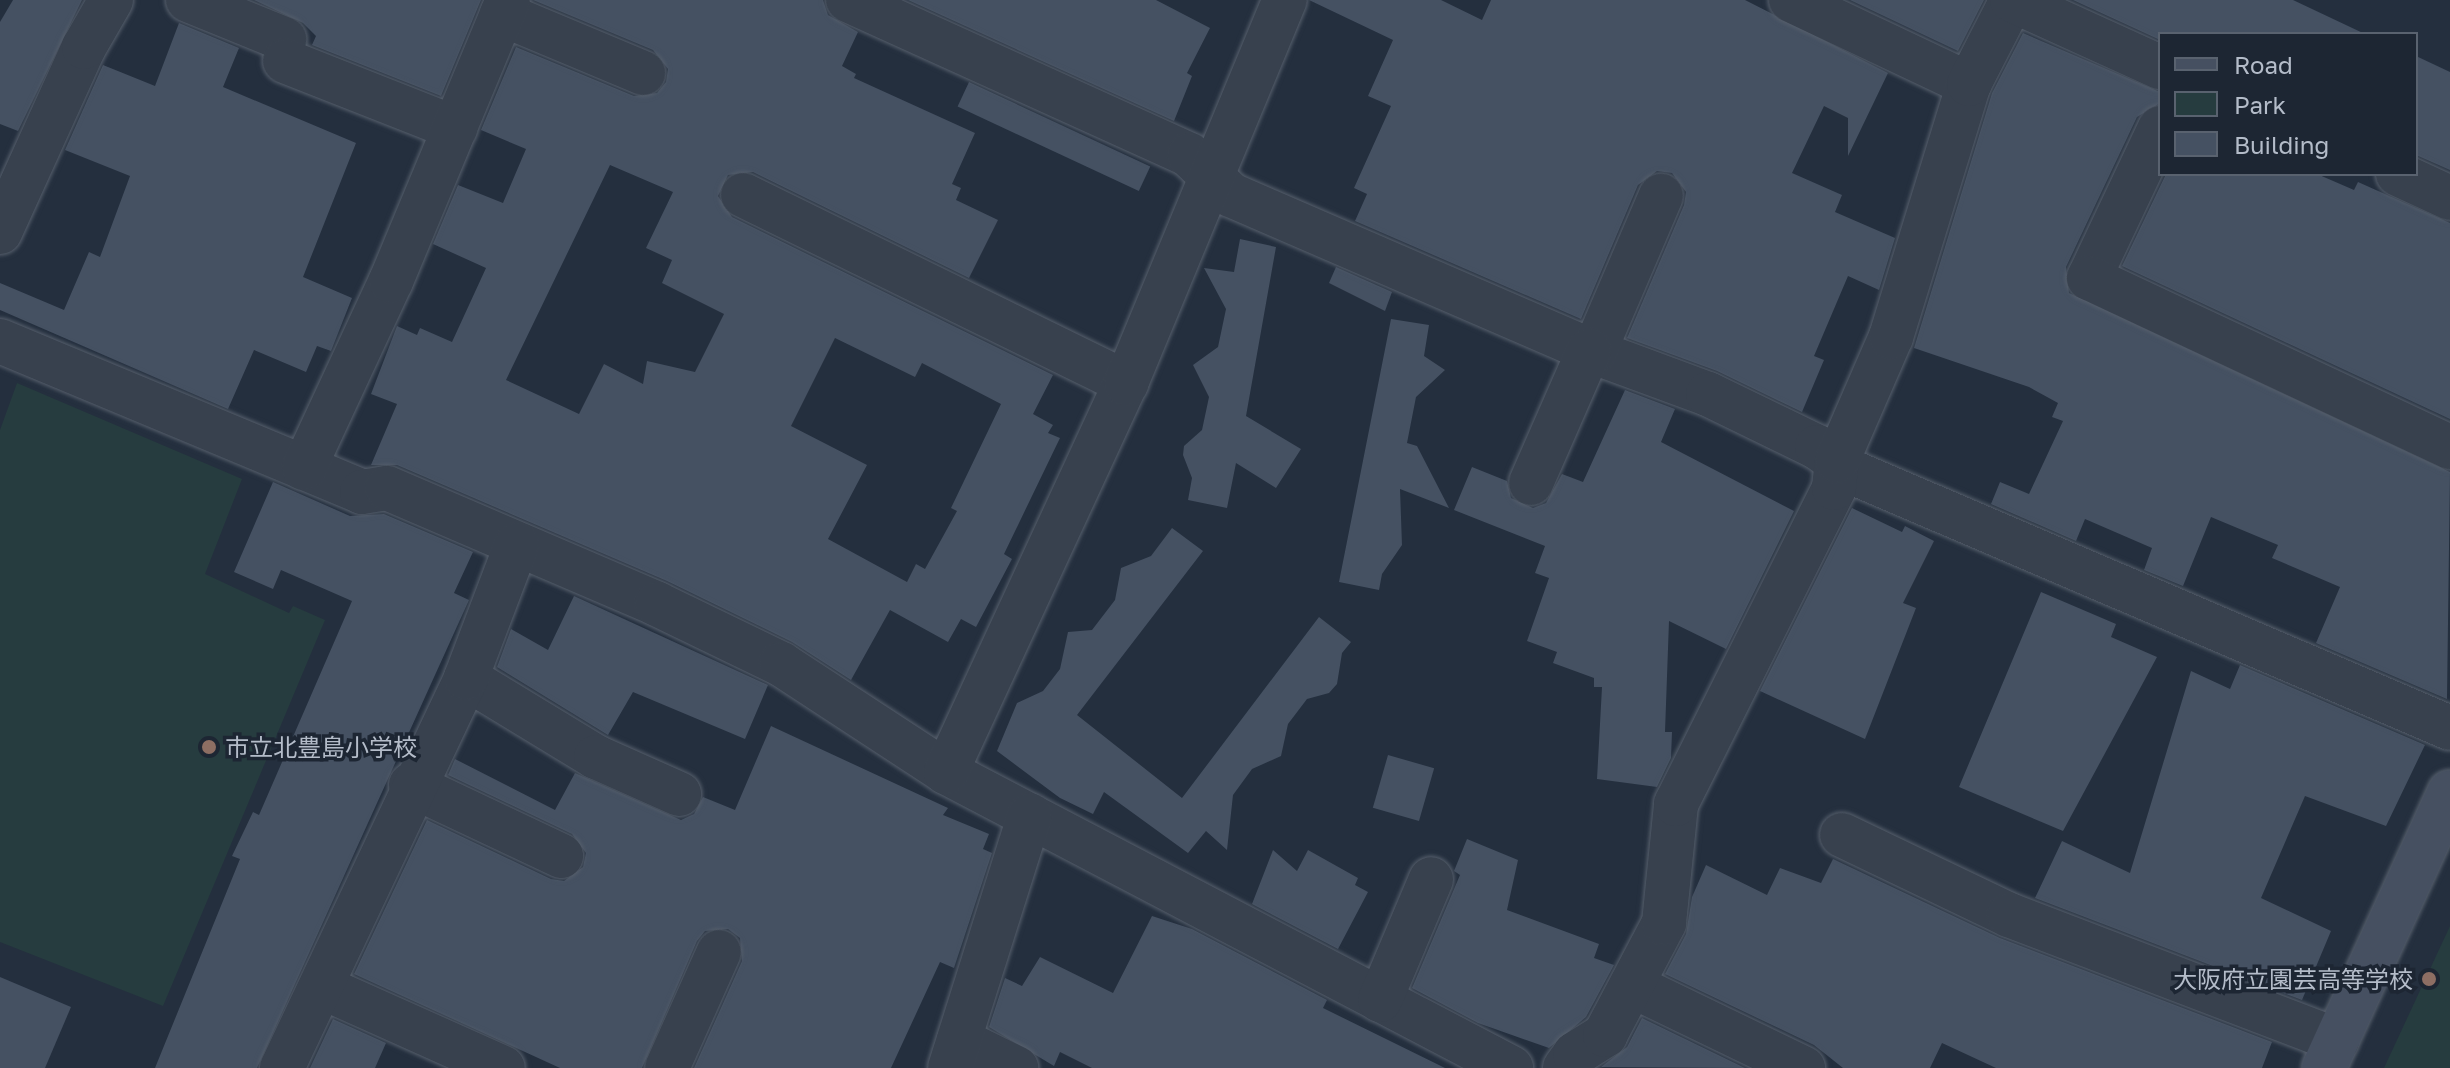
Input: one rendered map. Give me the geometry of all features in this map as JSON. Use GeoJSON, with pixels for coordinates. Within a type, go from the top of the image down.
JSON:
{"type":"FeatureCollection","features":[{"type":"Feature","properties":{"kind":"street"},"geometry":{"type":"LineString","coordinates":[[0,232],[84,47],[111,0]]}},
{"type":"Feature","properties":{"kind":"street"},"geometry":{"type":"LineString","coordinates":[[188,0],[284,50],[455,128]]}},
{"type":"Feature","properties":{"kind":"street"},"geometry":{"type":"LineString","coordinates":[[848,0],[1189,155],[1213,174],[1231,195],[1591,351],[1708,394],[1837,461],[1854,473],[2450,728]]}},
{"type":"Feature","properties":{"kind":"street"},"geometry":{"type":"LineString","coordinates":[[946,772],[1126,383],[1285,0]]}},
{"type":"Feature","properties":{"kind":"street"},"geometry":{"type":"LineString","coordinates":[[1791,0],[1969,84]]}},
{"type":"Feature","properties":{"kind":"street"},"geometry":{"type":"LineString","coordinates":[[1565,1068],[1575,1054],[1605,1035],[1664,923],[1676,804],[1834,488],[1837,461],[1891,337],[1969,84],[2012,0],[2158,66]]}},
{"type":"Feature","properties":{"kind":"street"},"geometry":{"type":"LineString","coordinates":[[304,468],[455,128],[505,7],[643,73]]}},
{"type":"Feature","properties":{"kind":"street"},"geometry":{"type":"LineString","coordinates":[[2158,132],[2089,278],[2450,447]]}},
{"type":"Feature","properties":{"kind":"street"},"geometry":{"type":"LineString","coordinates":[[2402,176],[2450,198]]}},
{"type":"Feature","properties":{"kind":"street"},"geometry":{"type":"LineString","coordinates":[[743,195],[1126,383]]}},
{"type":"Feature","properties":{"kind":"street"},"geometry":{"type":"LineString","coordinates":[[1531,483],[1661,196]]}},
{"type":"Feature","properties":{"kind":"street"},"geometry":{"type":"LineString","coordinates":[[0,341],[362,492],[387,488],[781,664],[946,772],[1511,1068]]}},
{"type":"Feature","properties":{"kind":"street"},"geometry":{"type":"LineString","coordinates":[[282,1068],[299,1023],[322,987],[411,785],[466,678],[517,544]]}},
{"type":"Feature","properties":{"kind":"street"},"geometry":{"type":"LineString","coordinates":[[466,678],[596,757],[679,794]]}},
{"type":"Feature","properties":{"kind":"street"},"geometry":{"type":"LineString","coordinates":[[411,785],[561,856]]}},
{"type":"Feature","properties":{"kind":"street"},"geometry":{"type":"LineString","coordinates":[[1842,835],[2009,915],[2330,1054],[2450,792]]}},
{"type":"Feature","properties":{"kind":"street"},"geometry":{"type":"LineString","coordinates":[[1016,1068],[955,1054],[1030,815]]}},
{"type":"Feature","properties":{"kind":"street"},"geometry":{"type":"LineString","coordinates":[[1380,1000],[1431,879]]}},
{"type":"Feature","properties":{"kind":"street"},"geometry":{"type":"LineString","coordinates":[[667,1068],[719,952]]}},
{"type":"Feature","properties":{"kind":"street"},"geometry":{"type":"LineString","coordinates":[[1633,986],[1803,1068]]}},
{"type":"Feature","properties":{"kind":"street"},"geometry":{"type":"LineString","coordinates":[[322,987],[503,1068]]}},
{"type":"Feature","properties":{"kind":"green space"},"geometry":{"type":"Polygon","coordinates":[[[17,383],[242,479],[205,574],[289,613],[293,606],[325,620],[163,1006],[0,942],[0,430],[17,383]]]}},
{"type":"Feature","properties":{"kind":"green space","name":"大阪府立園芸高等学校"},"geometry":{"type":"Polygon","coordinates":[[[2450,926],[2450,1068],[2384,1068],[2450,926]]]}},
{"type":"Feature","properties":{"kind":"building"},"geometry":{"type":"Polygon","coordinates":[[[13,0],[82,0],[18,131],[0,124],[0,22],[13,0]]]}},
{"type":"Feature","properties":{"kind":"building"},"geometry":{"type":"Polygon","coordinates":[[[254,0],[481,0],[441,96],[312,45],[316,36],[303,23],[254,0]]]}},
{"type":"Feature","properties":{"kind":"building"},"geometry":{"type":"Polygon","coordinates":[[[533,0],[823,0],[828,15],[858,32],[842,66],[856,74],[854,78],[975,133],[952,184],[961,188],[956,200],[998,220],[969,278],[753,172],[728,175],[718,196],[732,217],[1053,375],[1033,414],[1053,425],[1048,433],[1060,438],[1004,554],[1012,559],[976,627],[961,619],[948,642],[890,610],[851,680],[792,642],[667,581],[397,465],[371,465],[397,404],[371,394],[397,326],[417,335],[420,328],[452,342],[486,268],[433,244],[458,185],[503,203],[526,149],[481,130],[516,47],[634,96],[657,93],[666,82],[668,69],[653,50],[533,0]],[[610,165],[506,380],[579,414],[604,364],[643,384],[647,361],[695,372],[724,314],[662,283],[672,260],[646,248],[673,192],[610,165]],[[835,338],[791,426],[867,465],[828,539],[907,582],[916,564],[925,569],[957,511],[951,508],[1001,404],[922,363],[915,377],[835,338]]]}},
{"type":"Feature","properties":{"kind":"building"},"geometry":{"type":"Polygon","coordinates":[[[908,0],[1156,0],[1210,28],[1187,73],[1192,76],[1174,121],[908,0]]]}},
{"type":"Feature","properties":{"kind":"building"},"geometry":{"type":"Polygon","coordinates":[[[1309,0],[1441,0],[1482,20],[1491,0],[1745,0],[1888,73],[1848,156],[1848,118],[1824,106],[1792,173],[1842,195],[1835,212],[1895,238],[1879,290],[1848,276],[1814,356],[1824,360],[1802,412],[1717,371],[1627,338],[1684,205],[1686,192],[1672,173],[1657,171],[1638,185],[1581,319],[1355,221],[1367,194],[1354,188],[1391,106],[1368,96],[1393,40],[1309,0]]]}},
{"type":"Feature","properties":{"kind":"building"},"geometry":{"type":"Polygon","coordinates":[[[1850,0],[1984,0],[1958,51],[1850,0]]]}},
{"type":"Feature","properties":{"kind":"building"},"geometry":{"type":"Polygon","coordinates":[[[2073,0],[2293,0],[2361,32],[2158,32],[2158,39],[2073,0]]]}},
{"type":"Feature","properties":{"kind":"building"},"geometry":{"type":"Polygon","coordinates":[[[179,23],[239,48],[223,87],[356,143],[303,277],[352,298],[331,351],[317,346],[306,372],[254,350],[228,409],[0,310],[0,283],[64,310],[89,252],[100,257],[130,176],[65,150],[103,65],[155,86],[179,23]]]}},
{"type":"Feature","properties":{"kind":"building"},"geometry":{"type":"Polygon","coordinates":[[[2023,33],[2158,91],[2158,104],[2137,117],[2066,267],[2069,293],[2450,472],[2447,699],[2316,643],[2340,587],[2272,558],[2278,545],[2211,517],[2183,586],[2144,570],[2152,548],[2085,519],[2076,541],[1991,504],[2000,482],[2029,494],[2063,421],[2052,417],[2058,403],[2029,387],[1914,348],[1992,93],[2023,33]]]}},
{"type":"Feature","properties":{"kind":"building"},"geometry":{"type":"Polygon","coordinates":[[[2418,57],[2450,72],[2450,170],[2418,156],[2418,57]]]}},
{"type":"Feature","properties":{"kind":"building"},"geometry":{"type":"Polygon","coordinates":[[[969,82],[1150,167],[1139,191],[958,106],[969,82]]]}},
{"type":"Feature","properties":{"kind":"building"},"geometry":{"type":"Polygon","coordinates":[[[2165,176],[2322,176],[2354,190],[2358,182],[2450,223],[2450,419],[2122,266],[2165,176]]]}},
{"type":"Feature","properties":{"kind":"building"},"geometry":{"type":"Polygon","coordinates":[[[1240,239],[1276,247],[1246,416],[1301,449],[1276,488],[1236,463],[1227,508],[1188,500],[1192,478],[1183,455],[1184,446],[1202,430],[1209,397],[1193,365],[1218,347],[1226,309],[1204,268],[1234,272],[1240,239]]]}},
{"type":"Feature","properties":{"kind":"building"},"geometry":{"type":"Polygon","coordinates":[[[1336,267],[1392,292],[1385,311],[1329,283],[1336,267]]]}},
{"type":"Feature","properties":{"kind":"building"},"geometry":{"type":"Polygon","coordinates":[[[1391,319],[1429,325],[1424,356],[1445,370],[1416,397],[1407,443],[1417,446],[1449,508],[1400,489],[1402,545],[1382,574],[1379,590],[1339,582],[1391,319]]]}},
{"type":"Feature","properties":{"kind":"building"},"geometry":{"type":"Polygon","coordinates":[[[1625,390],[1675,409],[1661,442],[1794,511],[1726,649],[1669,621],[1665,732],[1672,732],[1671,758],[1657,787],[1597,779],[1602,687],[1594,687],[1594,678],[1553,663],[1557,652],[1527,641],[1549,578],[1535,573],[1545,546],[1454,510],[1472,467],[1507,481],[1511,498],[1533,508],[1546,503],[1562,474],[1583,482],[1625,390]]]}},
{"type":"Feature","properties":{"kind":"building"},"geometry":{"type":"Polygon","coordinates":[[[273,482],[350,516],[384,514],[473,552],[454,593],[469,600],[257,1068],[155,1068],[240,859],[232,856],[253,812],[259,815],[352,601],[281,570],[273,589],[234,572],[273,482]]]}},
{"type":"Feature","properties":{"kind":"building"},"geometry":{"type":"Polygon","coordinates":[[[1852,508],[1902,532],[1905,526],[1934,541],[1903,603],[1916,608],[1865,739],[1760,691],[1852,508]]]}},
{"type":"Feature","properties":{"kind":"building"},"geometry":{"type":"Polygon","coordinates":[[[1172,528],[1203,551],[1077,715],[1182,798],[1319,617],[1351,642],[1342,653],[1337,684],[1329,693],[1307,699],[1288,724],[1281,756],[1252,769],[1233,795],[1227,850],[1206,831],[1188,853],[1104,792],[1093,814],[1060,798],[997,751],[1017,703],[1043,691],[1060,669],[1068,632],[1092,630],[1115,600],[1121,568],[1151,556],[1172,528]]]}},
{"type":"Feature","properties":{"kind":"building"},"geometry":{"type":"Polygon","coordinates":[[[2041,592],[2116,624],[2111,637],[2157,657],[2063,831],[1959,787],[2041,592]]]}},
{"type":"Feature","properties":{"kind":"building"},"geometry":{"type":"Polygon","coordinates":[[[574,596],[768,685],[745,739],[633,692],[608,735],[497,667],[511,629],[548,650],[574,596]]]}},
{"type":"Feature","properties":{"kind":"building"},"geometry":{"type":"Polygon","coordinates":[[[2240,665],[2425,745],[2386,826],[2305,796],[2261,898],[2331,931],[2302,1000],[2035,898],[2062,841],[2130,873],[2191,671],[2230,689],[2240,665]]]}},
{"type":"Feature","properties":{"kind":"building"},"geometry":{"type":"Polygon","coordinates":[[[771,726],[948,808],[943,815],[989,834],[983,849],[992,853],[954,968],[940,962],[891,1068],[694,1068],[742,961],[740,938],[728,929],[705,931],[697,941],[642,1068],[560,1068],[354,974],[427,820],[551,879],[564,881],[583,867],[586,853],[572,834],[448,775],[455,759],[555,810],[575,773],[681,820],[694,814],[703,797],[735,810],[771,726]]]}},
{"type":"Feature","properties":{"kind":"building"},"geometry":{"type":"Polygon","coordinates":[[[1388,755],[1434,768],[1419,821],[1373,808],[1388,755]]]}},
{"type":"Feature","properties":{"kind":"building"},"geometry":{"type":"Polygon","coordinates":[[[1467,839],[1518,860],[1507,910],[1599,944],[1594,958],[1614,965],[1586,1017],[1549,1048],[1478,1023],[1412,988],[1460,875],[1454,871],[1467,839]]]}},
{"type":"Feature","properties":{"kind":"building"},"geometry":{"type":"Polygon","coordinates":[[[1273,850],[1297,871],[1308,850],[1358,878],[1355,885],[1368,892],[1338,949],[1252,904],[1273,850]]]}},
{"type":"Feature","properties":{"kind":"building"},"geometry":{"type":"Polygon","coordinates":[[[1833,859],[2000,938],[2272,1042],[2262,1068],[1996,1068],[1942,1043],[1930,1068],[1843,1068],[1814,1045],[1665,974],[1686,934],[1692,897],[1706,865],[1767,895],[1780,868],[1821,883],[1833,859]]]}},
{"type":"Feature","properties":{"kind":"building"},"geometry":{"type":"Polygon","coordinates":[[[1152,916],[1192,929],[1327,1000],[1323,1008],[1445,1068],[1092,1068],[1060,1052],[1054,1066],[989,1027],[1005,978],[1022,986],[1040,957],[1113,993],[1152,916]]]}},
{"type":"Feature","properties":{"kind":"building"},"geometry":{"type":"Polygon","coordinates":[[[0,977],[71,1007],[45,1068],[0,1068],[0,977]]]}},
{"type":"Feature","properties":{"kind":"building"},"geometry":{"type":"Polygon","coordinates":[[[1642,1018],[1745,1068],[1601,1067],[1627,1047],[1642,1018]]]}},
{"type":"Feature","properties":{"kind":"building"},"geometry":{"type":"Polygon","coordinates":[[[333,1019],[386,1043],[375,1068],[310,1068],[333,1019]]]}},
{"type":"Feature","properties":{"kind":"place","name":"市立北豊島小学校"},"geometry":{"type":"Point","coordinates":[209,747]}},
{"type":"Feature","properties":{"kind":"place","name":"大阪府立園芸高等学校"},"geometry":{"type":"Point","coordinates":[2429,979]}}]}
